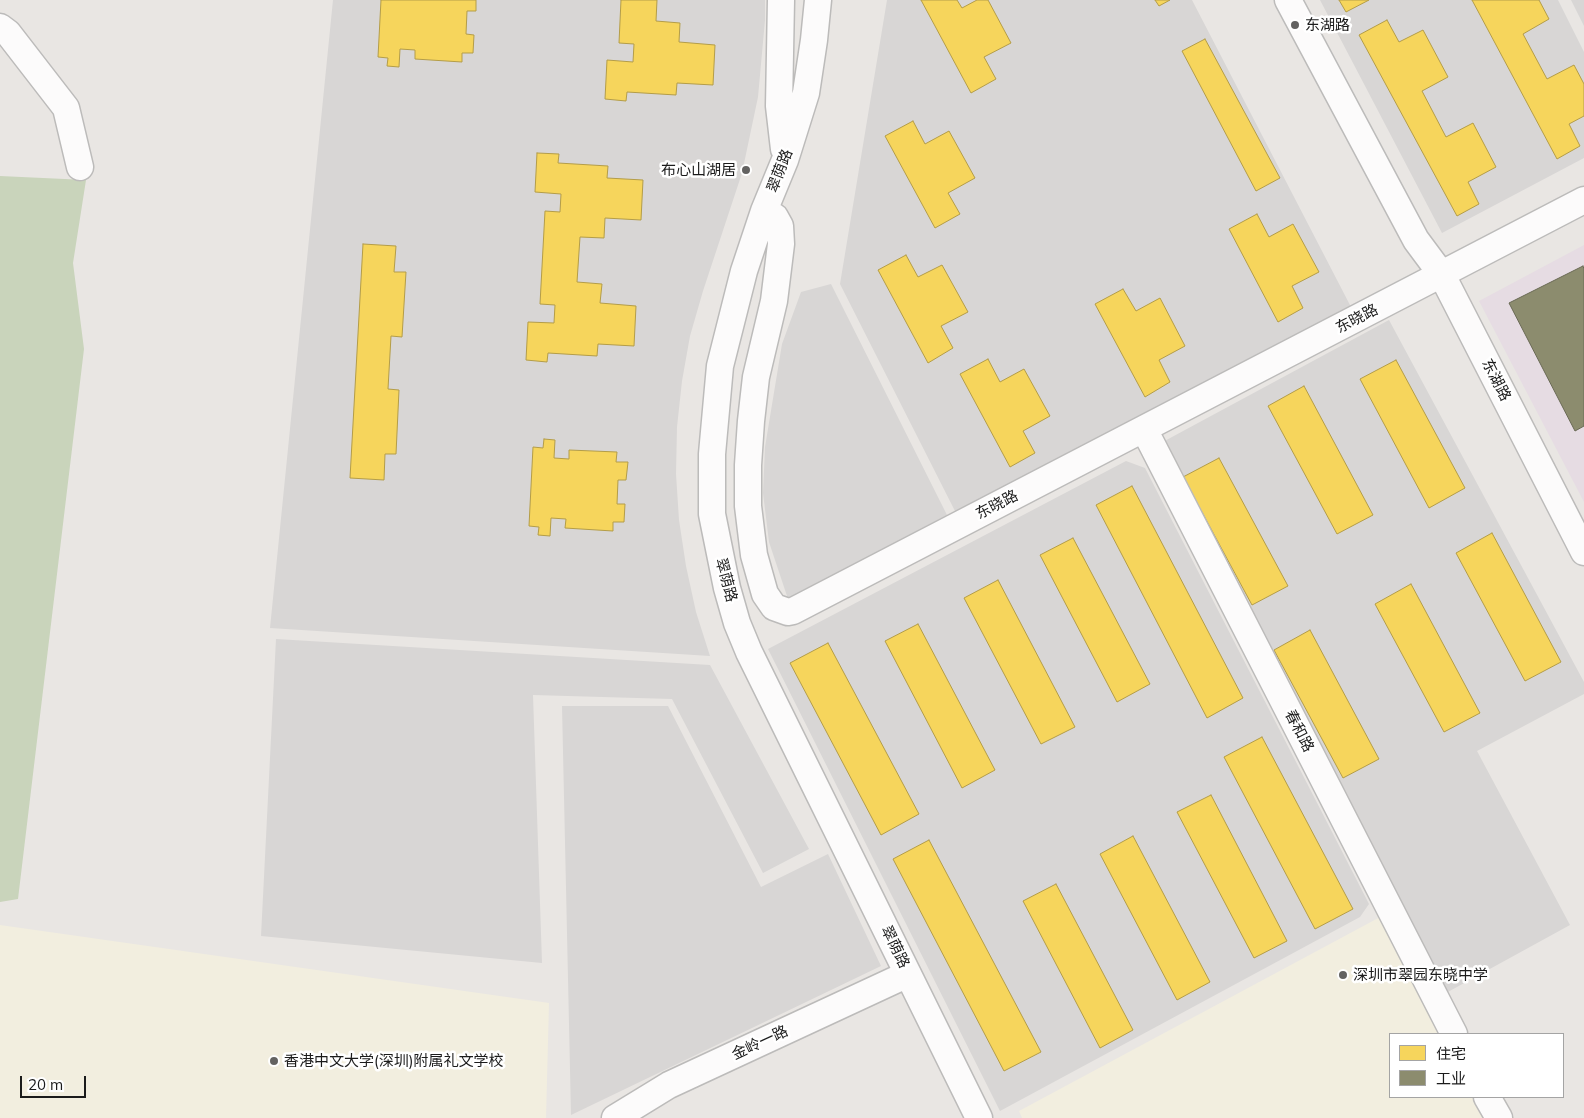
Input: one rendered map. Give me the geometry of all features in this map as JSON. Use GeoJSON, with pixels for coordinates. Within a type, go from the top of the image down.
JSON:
{"type":"FeatureCollection","features":[{"type":"Feature","properties":{"kind":"street"},"geometry":{"type":"LineString","coordinates":[[781,0],[779,106],[785,160]]}},
{"type":"Feature","properties":{"kind":"street","name":"翠荫路"},"geometry":{"type":"LineString","coordinates":[[818,0],[806,93],[785,160],[764,211],[744,272],[720,366],[714,413],[711,483],[712,514],[718,550],[738,623],[749,652],[979,1118]]}},
{"type":"Feature","properties":{"kind":"street","name":"东湖路"},"geometry":{"type":"LineString","coordinates":[[1288,0],[1416,240],[1442,275],[1584,552]]}},
{"type":"Feature","properties":{"kind":"street"},"geometry":{"type":"LineString","coordinates":[[0,26],[8,33],[66,108],[80,167]]}},
{"type":"Feature","properties":{"kind":"street","name":"东晓路"},"geometry":{"type":"LineString","coordinates":[[764,211],[775,217],[780,226],[781,244],[774,301],[756,377],[750,421],[748,506],[754,555],[765,594],[771,604],[779,610],[793,611],[1584,200]]}},
{"type":"Feature","properties":{"kind":"street","name":"春和路"},"geometry":{"type":"LineString","coordinates":[[1144,428],[1453,1033]]}},
{"type":"Feature","properties":{"kind":"street","name":"金岭一路"},"geometry":{"type":"LineString","coordinates":[[615,1118],[669,1085],[908,974]]}},
{"type":"Feature","properties":{"kind":"street"},"geometry":{"type":"LineString","coordinates":[[1488,1098],[1499,1118]]}},
{"type":"Feature","properties":{"kind":"shaded area"},"geometry":{"type":"Polygon","coordinates":[[[333,0],[765,0],[758,97],[742,173],[690,336],[682,381],[677,427],[676,474],[679,520],[696,612],[710,656],[270,628],[333,0]]]}},
{"type":"Feature","properties":{"kind":"shaded area"},"geometry":{"type":"Polygon","coordinates":[[[887,0],[1192,0],[1351,307],[956,513],[840,284],[887,0]]]}},
{"type":"Feature","properties":{"kind":"shaded area"},"geometry":{"type":"Polygon","coordinates":[[[1320,0],[1558,0],[1584,52],[1584,158],[1442,233],[1320,0]]]}},
{"type":"Feature","properties":{"kind":"shaded area"},"geometry":{"type":"Polygon","coordinates":[[[1571,0],[1584,0],[1584,26],[1571,0]]]}},
{"type":"Feature","properties":{"kind":"shaded area"},"geometry":{"type":"Polygon","coordinates":[[[1584,245],[1584,502],[1479,301],[1584,245]]]}},
{"type":"Feature","properties":{"kind":"shaded area"},"geometry":{"type":"Polygon","coordinates":[[[831,284],[947,515],[788,599],[769,542],[763,493],[765,447],[782,344],[801,292],[831,284]]]}},
{"type":"Feature","properties":{"kind":"shaded area"},"geometry":{"type":"Polygon","coordinates":[[[1389,320],[1584,682],[1584,694],[1477,751],[1570,925],[1446,993],[1159,444],[1389,320]]]}},
{"type":"Feature","properties":{"kind":"shaded area"},"geometry":{"type":"Polygon","coordinates":[[[1126,461],[1145,468],[1369,904],[1360,917],[1000,1111],[768,649],[1126,461]]]}},
{"type":"Feature","properties":{"kind":"shaded area"},"geometry":{"type":"Polygon","coordinates":[[[276,639],[710,665],[809,849],[763,873],[672,699],[533,695],[542,963],[261,936],[276,639]]]}},
{"type":"Feature","properties":{"kind":"shaded area"},"geometry":{"type":"Polygon","coordinates":[[[562,706],[668,706],[761,887],[828,854],[881,966],[571,1115],[562,706]]]}},
{"type":"Feature","properties":{"kind":"shaded area","name":"深圳市翠园东晓中学"},"geometry":{"type":"Polygon","coordinates":[[[1382,916],[1443,1033],[1389,1033],[1389,1098],[1478,1098],[1488,1118],[1022,1118],[1019,1111],[1382,916]]]}},
{"type":"Feature","properties":{"kind":"shaded area","name":"香港中文大学(深圳)附属礼文学校"},"geometry":{"type":"Polygon","coordinates":[[[0,925],[549,1003],[546,1118],[0,1118],[0,925]]]}},
{"type":"Feature","properties":{"kind":"green space"},"geometry":{"type":"Polygon","coordinates":[[[0,176],[86,180],[73,263],[84,349],[18,899],[0,902],[0,176]]]}},
{"type":"Feature","properties":{"kind":"building: 住宅"},"geometry":{"type":"Polygon","coordinates":[[[381,0],[476,0],[476,11],[467,11],[466,34],[474,35],[473,53],[462,53],[462,62],[415,59],[415,50],[400,49],[399,67],[387,66],[388,58],[378,57],[381,0]]]}},
{"type":"Feature","properties":{"kind":"building: 住宅"},"geometry":{"type":"Polygon","coordinates":[[[621,0],[657,0],[656,21],[680,23],[679,42],[715,45],[713,85],[677,83],[676,95],[627,92],[626,101],[605,99],[607,60],[633,62],[634,44],[619,43],[621,0]]]}},
{"type":"Feature","properties":{"kind":"building: 住宅"},"geometry":{"type":"Polygon","coordinates":[[[921,0],[957,0],[962,8],[977,0],[988,0],[1011,43],[984,57],[996,79],[971,93],[921,0]]]}},
{"type":"Feature","properties":{"kind":"building: 住宅"},"geometry":{"type":"Polygon","coordinates":[[[1155,0],[1170,0],[1159,6],[1155,0]]]}},
{"type":"Feature","properties":{"kind":"building: 住宅"},"geometry":{"type":"Polygon","coordinates":[[[1339,0],[1369,0],[1346,12],[1339,0]]]}},
{"type":"Feature","properties":{"kind":"building: 住宅"},"geometry":{"type":"Polygon","coordinates":[[[1472,0],[1539,0],[1549,19],[1523,34],[1547,79],[1574,65],[1584,84],[1584,116],[1569,124],[1580,146],[1557,159],[1472,0]]]}},
{"type":"Feature","properties":{"kind":"building: 住宅"},"geometry":{"type":"Polygon","coordinates":[[[1387,20],[1399,42],[1423,30],[1448,77],[1422,91],[1446,137],[1473,123],[1496,167],[1468,182],[1479,204],[1457,216],[1359,35],[1387,20]]]}},
{"type":"Feature","properties":{"kind":"building: 住宅"},"geometry":{"type":"Polygon","coordinates":[[[1205,39],[1280,178],[1256,191],[1182,51],[1205,39]]]}},
{"type":"Feature","properties":{"kind":"building: 住宅"},"geometry":{"type":"Polygon","coordinates":[[[913,121],[925,144],[949,131],[975,178],[948,193],[960,214],[935,228],[885,136],[913,121]]]}},
{"type":"Feature","properties":{"kind":"building: 住宅"},"geometry":{"type":"Polygon","coordinates":[[[537,153],[559,154],[558,163],[608,166],[607,178],[643,180],[641,220],[605,218],[604,238],[580,237],[577,282],[602,284],[600,303],[636,306],[634,346],[598,344],[597,356],[548,353],[547,362],[526,360],[528,322],[554,323],[555,305],[540,304],[545,211],[560,212],[561,194],[535,192],[537,153]]]}},
{"type":"Feature","properties":{"kind":"building: 住宅"},"geometry":{"type":"Polygon","coordinates":[[[1257,214],[1269,237],[1293,224],[1319,272],[1292,286],[1303,308],[1278,322],[1229,229],[1257,214]]]}},
{"type":"Feature","properties":{"kind":"building: 住宅"},"geometry":{"type":"Polygon","coordinates":[[[363,244],[396,246],[394,272],[406,272],[402,337],[391,336],[388,389],[399,390],[396,454],[385,454],[384,480],[350,478],[363,244]]]}},
{"type":"Feature","properties":{"kind":"building: 住宅"},"geometry":{"type":"Polygon","coordinates":[[[906,255],[918,277],[942,265],[968,312],[941,326],[953,348],[928,363],[878,270],[906,255]]]}},
{"type":"Feature","properties":{"kind":"building: 住宅"},"geometry":{"type":"Polygon","coordinates":[[[1123,289],[1136,311],[1160,298],[1185,346],[1159,360],[1170,382],[1145,397],[1095,304],[1123,289]]]}},
{"type":"Feature","properties":{"kind":"building: 住宅"},"geometry":{"type":"Polygon","coordinates":[[[988,359],[1000,382],[1024,369],[1050,416],[1023,431],[1035,453],[1010,467],[960,374],[988,359]]]}},
{"type":"Feature","properties":{"kind":"building: 住宅"},"geometry":{"type":"Polygon","coordinates":[[[1396,360],[1465,488],[1429,508],[1360,379],[1396,360]]]}},
{"type":"Feature","properties":{"kind":"building: 住宅"},"geometry":{"type":"Polygon","coordinates":[[[1304,386],[1373,515],[1337,534],[1268,406],[1304,386]]]}},
{"type":"Feature","properties":{"kind":"building: 住宅"},"geometry":{"type":"Polygon","coordinates":[[[544,439],[555,440],[554,458],[569,459],[569,450],[617,452],[616,462],[628,462],[626,480],[618,480],[617,504],[625,504],[624,522],[613,522],[613,531],[565,528],[566,519],[551,518],[550,536],[538,535],[539,527],[529,526],[533,447],[543,448],[544,439]]]}},
{"type":"Feature","properties":{"kind":"building: 住宅"},"geometry":{"type":"Polygon","coordinates":[[[1219,458],[1288,586],[1252,605],[1183,477],[1219,458]]]}},
{"type":"Feature","properties":{"kind":"building: 住宅"},"geometry":{"type":"Polygon","coordinates":[[[1132,486],[1243,698],[1207,718],[1096,505],[1132,486]]]}},
{"type":"Feature","properties":{"kind":"building: 住宅"},"geometry":{"type":"Polygon","coordinates":[[[1492,533],[1561,662],[1525,681],[1456,553],[1492,533]]]}},
{"type":"Feature","properties":{"kind":"building: 住宅"},"geometry":{"type":"Polygon","coordinates":[[[1073,538],[1150,684],[1117,702],[1040,555],[1073,538]]]}},
{"type":"Feature","properties":{"kind":"building: 住宅"},"geometry":{"type":"Polygon","coordinates":[[[998,580],[1075,727],[1041,744],[964,598],[998,580]]]}},
{"type":"Feature","properties":{"kind":"building: 住宅"},"geometry":{"type":"Polygon","coordinates":[[[1411,584],[1480,713],[1444,732],[1375,604],[1411,584]]]}},
{"type":"Feature","properties":{"kind":"building: 住宅"},"geometry":{"type":"Polygon","coordinates":[[[918,624],[995,770],[962,788],[885,641],[918,624]]]}},
{"type":"Feature","properties":{"kind":"building: 住宅"},"geometry":{"type":"Polygon","coordinates":[[[1310,630],[1379,759],[1343,778],[1274,650],[1310,630]]]}},
{"type":"Feature","properties":{"kind":"building: 住宅"},"geometry":{"type":"Polygon","coordinates":[[[828,643],[919,814],[881,835],[790,663],[828,643]]]}},
{"type":"Feature","properties":{"kind":"building: 住宅"},"geometry":{"type":"Polygon","coordinates":[[[1262,737],[1353,909],[1315,929],[1224,757],[1262,737]]]}},
{"type":"Feature","properties":{"kind":"building: 住宅"},"geometry":{"type":"Polygon","coordinates":[[[1211,795],[1287,941],[1254,958],[1177,812],[1211,795]]]}},
{"type":"Feature","properties":{"kind":"building: 住宅"},"geometry":{"type":"Polygon","coordinates":[[[1133,836],[1210,982],[1177,1000],[1100,854],[1133,836]]]}},
{"type":"Feature","properties":{"kind":"building: 住宅"},"geometry":{"type":"Polygon","coordinates":[[[929,840],[1041,1052],[1004,1071],[893,859],[929,840]]]}},
{"type":"Feature","properties":{"kind":"building: 住宅"},"geometry":{"type":"Polygon","coordinates":[[[1056,884],[1133,1030],[1100,1048],[1023,901],[1056,884]]]}},
{"type":"Feature","properties":{"kind":"building: 工业"},"geometry":{"type":"Polygon","coordinates":[[[1583,266],[1584,426],[1575,431],[1509,303],[1583,266]]]}},
{"type":"Feature","properties":{"kind":"place","name":"东湖路"},"geometry":{"type":"Point","coordinates":[1295,25]}},
{"type":"Feature","properties":{"kind":"place","name":"布心山湖居"},"geometry":{"type":"Point","coordinates":[746,170]}},
{"type":"Feature","properties":{"kind":"place","name":"深圳市翠园东晓中学"},"geometry":{"type":"Point","coordinates":[1343,975]}},
{"type":"Feature","properties":{"kind":"place","name":"香港中文大学(深圳)附属礼文学校"},"geometry":{"type":"Point","coordinates":[274,1061]}}]}
